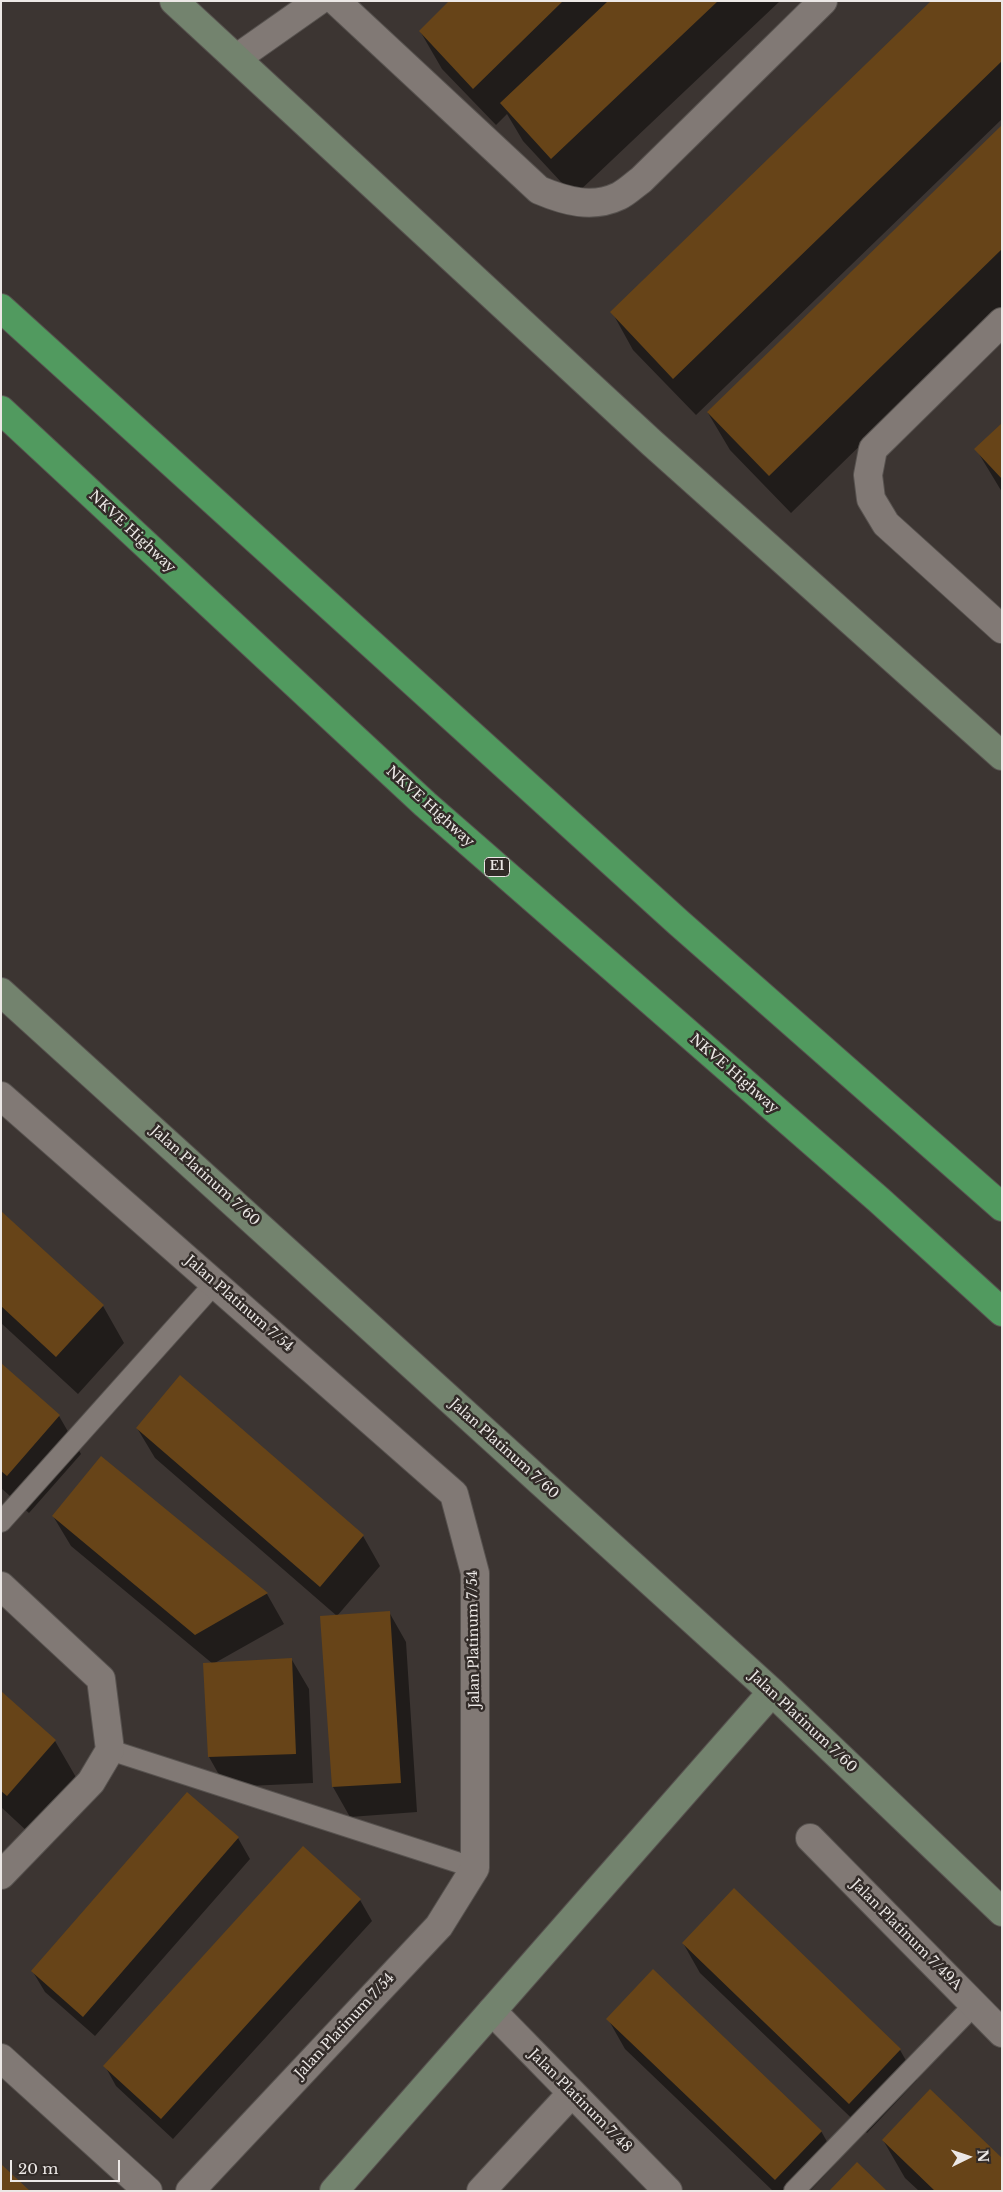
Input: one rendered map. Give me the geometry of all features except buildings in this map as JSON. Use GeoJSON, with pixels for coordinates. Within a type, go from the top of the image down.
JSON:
{"type":"FeatureCollection","features":[{"type":"Feature","properties":{"kind":"highway"},"geometry":{"type":"LineString","coordinates":[[1,308],[678,923],[1002,1207]]}},
{"type":"Feature","properties":{"kind":"highway","name":"NKVE Highway"},"geometry":{"type":"LineString","coordinates":[[1,410],[425,804],[879,1200],[1002,1312]]}},
{"type":"Feature","properties":{"kind":"street"},"geometry":{"type":"LineString","coordinates":[[174,1],[652,443],[1002,756]]}},
{"type":"Feature","properties":{"kind":"street"},"geometry":{"type":"LineString","coordinates":[[237,58],[318,1]]}},
{"type":"Feature","properties":{"kind":"street"},"geometry":{"type":"LineString","coordinates":[[336,1],[540,190],[565,200],[593,203],[618,196],[641,180],[823,1]]}},
{"type":"Feature","properties":{"kind":"street"},"geometry":{"type":"LineString","coordinates":[[1002,322],[873,449],[868,475],[871,499],[886,524],[1002,629]]}},
{"type":"Feature","properties":{"kind":"street","name":"Jalan Platinum 7/60"},"geometry":{"type":"LineString","coordinates":[[1,992],[772,1692],[1002,1912]]}},
{"type":"Feature","properties":{"kind":"street","name":"Jalan Platinum 7/54"},"geometry":{"type":"LineString","coordinates":[[1,1096],[454,1494],[475,1573],[475,1868],[439,1926],[190,2191]]}},
{"type":"Feature","properties":{"kind":"street"},"geometry":{"type":"LineString","coordinates":[[1,1586],[101,1679],[110,1750],[91,1782],[1,1875]]}},
{"type":"Feature","properties":{"kind":"street"},"geometry":{"type":"LineString","coordinates":[[334,2191],[772,1692]]}},
{"type":"Feature","properties":{"kind":"street","name":"Jalan Platinum 7/49A"},"geometry":{"type":"LineString","coordinates":[[810,1838],[1002,2033]]}},
{"type":"Feature","properties":{"kind":"street","name":"Jalan Platinum 7/48"},"geometry":{"type":"LineString","coordinates":[[492,2011],[571,2094],[668,2191]]}},
{"type":"Feature","properties":{"kind":"street"},"geometry":{"type":"LineString","coordinates":[[1,2058],[148,2191]]}},
{"type":"Feature","properties":{"kind":"street"},"geometry":{"type":"LineString","coordinates":[[481,2191],[571,2094]]}},
{"type":"Feature","properties":{"kind":"lane"},"geometry":{"type":"LineString","coordinates":[[1,1522],[215,1283]]}},
{"type":"Feature","properties":{"kind":"lane"},"geometry":{"type":"LineString","coordinates":[[110,1750],[475,1868]]}},
{"type":"Feature","properties":{"kind":"lane"},"geometry":{"type":"LineString","coordinates":[[794,2191],[974,2005]]}}]}
